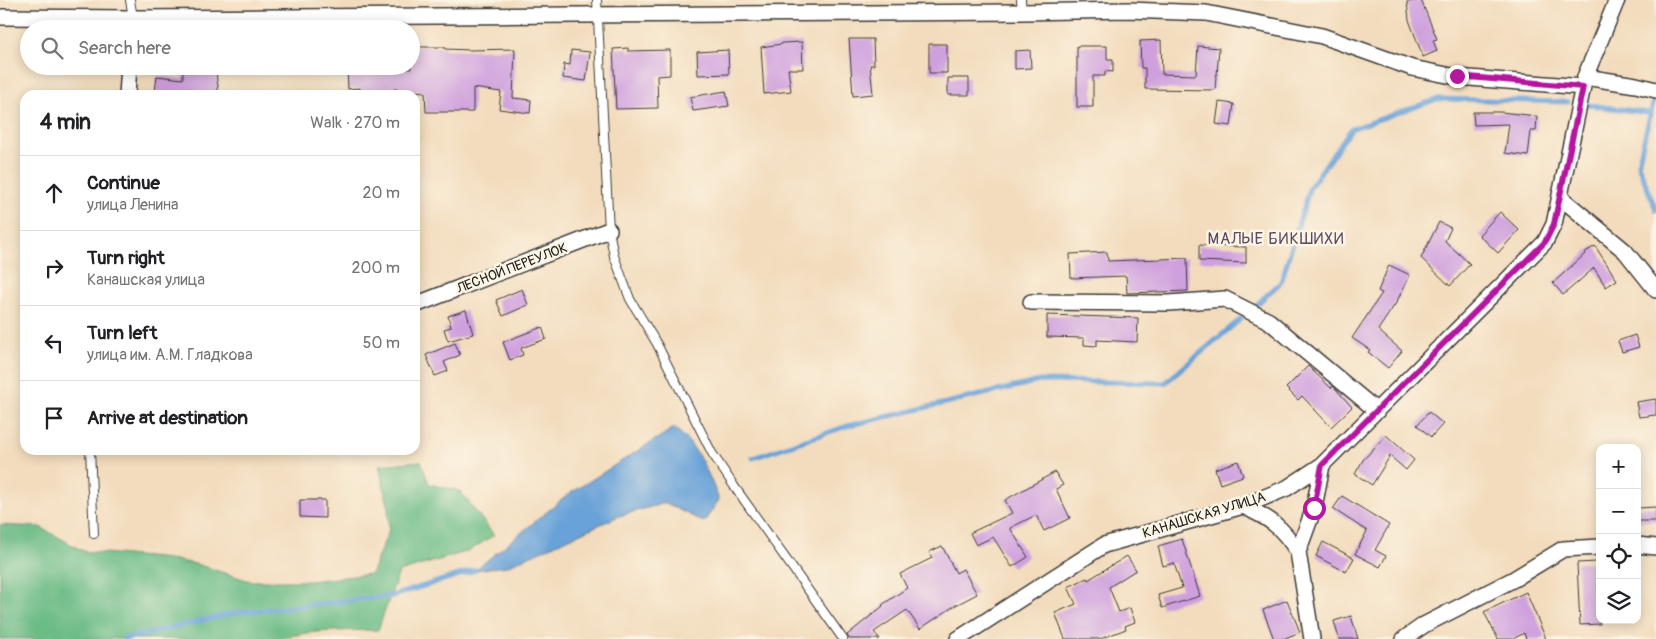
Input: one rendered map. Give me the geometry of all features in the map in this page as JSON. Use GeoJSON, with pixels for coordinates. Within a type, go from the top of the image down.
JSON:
{"type":"FeatureCollection","features":[{"type":"Feature","properties":{"kind":"street","name":"КАНАШСКАЯ УЛИЦА"},"geometry":{"type":"LineString","coordinates":[[958,639],[1104,545],[1243,506],[1287,488],[1322,465],[1545,242],[1554,224],[1584,82],[1617,0]]}},
{"type":"Feature","properties":{"kind":"street"},"geometry":{"type":"LineString","coordinates":[[219,20],[598,7],[1022,6],[1206,13],[1322,36],[1412,68],[1457,76],[1636,85],[1656,90]]}},
{"type":"Feature","properties":{"kind":"street"},"geometry":{"type":"LineString","coordinates":[[0,17],[66,20]]}},
{"type":"Feature","properties":{"kind":"street"},"geometry":{"type":"LineString","coordinates":[[127,90],[128,75]]}},
{"type":"Feature","properties":{"kind":"street"},"geometry":{"type":"LineString","coordinates":[[1560,197],[1625,251],[1656,290]]}},
{"type":"Feature","properties":{"kind":"street","name":"ЛЕСНОЙ ПЕРЕУЛОК"},"geometry":{"type":"LineString","coordinates":[[420,303],[609,230]]}},
{"type":"Feature","properties":{"kind":"street"},"geometry":{"type":"LineString","coordinates":[[1031,302],[1169,303],[1225,299],[1269,321],[1376,411]]}},
{"type":"Feature","properties":{"kind":"street"},"geometry":{"type":"LineString","coordinates":[[1298,552],[1314,508],[1322,465]]}},
{"type":"Feature","properties":{"kind":"street"},"geometry":{"type":"LineString","coordinates":[[1243,506],[1266,516],[1286,533],[1298,552],[1312,639]]}},
{"type":"Feature","properties":{"kind":"street"},"geometry":{"type":"LineString","coordinates":[[1641,545],[1656,546]]}},
{"type":"Feature","properties":{"kind":"street"},"geometry":{"type":"LineString","coordinates":[[1404,639],[1424,625],[1514,579],[1563,549],[1596,547]]}},
{"type":"Feature","properties":{"kind":"lane"},"geometry":{"type":"LineString","coordinates":[[130,0],[132,20]]}},
{"type":"Feature","properties":{"kind":"lane"},"geometry":{"type":"LineString","coordinates":[[598,7],[609,230],[614,256],[630,299],[661,352],[712,453],[843,639]]}},
{"type":"Feature","properties":{"kind":"lane"},"geometry":{"type":"LineString","coordinates":[[90,455],[94,534]]}},
{"type":"Feature","properties":{"kind":"green space"},"geometry":{"type":"Polygon","coordinates":[[[421,461],[429,484],[460,491],[494,535],[469,551],[399,572],[378,630],[316,632],[280,639],[0,639],[0,525],[40,527],[83,551],[169,559],[196,564],[250,581],[310,581],[371,574],[389,530],[388,505],[379,465],[421,461]]]}},
{"type":"Feature","properties":{"kind":"water"},"geometry":{"type":"Polygon","coordinates":[[[674,428],[696,451],[719,500],[704,522],[665,503],[619,516],[507,566],[475,570],[569,494],[674,428]]]}},
{"type":"Feature","properties":{"kind":"building"},"geometry":{"type":"Polygon","coordinates":[[[1421,0],[1437,39],[1433,40],[1437,51],[1423,57],[1409,20],[1407,2],[1421,0]]]}},
{"type":"Feature","properties":{"kind":"building"},"geometry":{"type":"Polygon","coordinates":[[[849,39],[873,39],[874,65],[870,65],[873,94],[853,96],[849,39]]]}},
{"type":"Feature","properties":{"kind":"building"},"geometry":{"type":"Polygon","coordinates":[[[1161,40],[1162,74],[1196,75],[1198,46],[1219,48],[1215,90],[1145,89],[1145,68],[1141,68],[1140,41],[1161,40]]]}},
{"type":"Feature","properties":{"kind":"building"},"geometry":{"type":"Polygon","coordinates":[[[802,42],[803,69],[788,69],[791,91],[764,94],[761,47],[802,42]]]}},
{"type":"Feature","properties":{"kind":"building"},"geometry":{"type":"Polygon","coordinates":[[[929,44],[947,44],[947,73],[929,73],[929,44]]]}},
{"type":"Feature","properties":{"kind":"building"},"geometry":{"type":"Polygon","coordinates":[[[1077,46],[1107,46],[1107,59],[1113,59],[1113,72],[1105,71],[1105,76],[1093,76],[1093,107],[1077,107],[1077,46]]]}},
{"type":"Feature","properties":{"kind":"building"},"geometry":{"type":"Polygon","coordinates":[[[420,47],[470,50],[515,49],[513,98],[531,100],[530,113],[499,109],[501,92],[473,88],[473,112],[426,112],[425,92],[420,90],[348,89],[347,75],[420,75],[420,47]]]}},
{"type":"Feature","properties":{"kind":"building"},"geometry":{"type":"Polygon","coordinates":[[[628,48],[628,51],[670,50],[670,75],[657,76],[658,108],[616,109],[613,49],[628,48]]]}},
{"type":"Feature","properties":{"kind":"building"},"geometry":{"type":"Polygon","coordinates":[[[571,50],[590,52],[586,81],[563,78],[564,64],[570,65],[571,50]]]}},
{"type":"Feature","properties":{"kind":"building"},"geometry":{"type":"Polygon","coordinates":[[[728,50],[729,74],[698,75],[697,52],[728,50]]]}},
{"type":"Feature","properties":{"kind":"building"},"geometry":{"type":"Polygon","coordinates":[[[1030,50],[1031,68],[1015,69],[1015,51],[1030,50]]]}},
{"type":"Feature","properties":{"kind":"building"},"geometry":{"type":"Polygon","coordinates":[[[183,75],[217,75],[217,90],[155,90],[157,76],[183,79],[183,75]]]}},
{"type":"Feature","properties":{"kind":"building"},"geometry":{"type":"Polygon","coordinates":[[[948,78],[969,78],[969,95],[948,95],[948,78]]]}},
{"type":"Feature","properties":{"kind":"building"},"geometry":{"type":"Polygon","coordinates":[[[726,91],[729,106],[693,111],[690,97],[726,91]]]}},
{"type":"Feature","properties":{"kind":"building"},"geometry":{"type":"Polygon","coordinates":[[[1219,102],[1234,104],[1231,126],[1216,124],[1219,102]]]}},
{"type":"Feature","properties":{"kind":"building"},"geometry":{"type":"Polygon","coordinates":[[[1473,112],[1500,112],[1537,116],[1536,131],[1531,131],[1528,156],[1505,153],[1509,124],[1474,125],[1473,112]]]}},
{"type":"Feature","properties":{"kind":"building"},"geometry":{"type":"Polygon","coordinates":[[[1500,212],[1519,230],[1498,253],[1479,235],[1500,212]]]}},
{"type":"Feature","properties":{"kind":"building"},"geometry":{"type":"Polygon","coordinates":[[[1439,222],[1451,228],[1445,241],[1470,264],[1450,286],[1421,258],[1439,222]]]}},
{"type":"Feature","properties":{"kind":"building"},"geometry":{"type":"Polygon","coordinates":[[[1199,245],[1246,247],[1246,263],[1199,261],[1199,245]]]}},
{"type":"Feature","properties":{"kind":"building"},"geometry":{"type":"Polygon","coordinates":[[[1595,246],[1617,280],[1606,287],[1594,268],[1563,295],[1553,283],[1584,253],[1595,246]]]}},
{"type":"Feature","properties":{"kind":"building"},"geometry":{"type":"Polygon","coordinates":[[[1107,252],[1108,261],[1187,258],[1188,291],[1127,293],[1126,276],[1071,278],[1070,254],[1107,252]]]}},
{"type":"Feature","properties":{"kind":"building"},"geometry":{"type":"Polygon","coordinates":[[[1389,265],[1410,275],[1396,303],[1378,330],[1402,351],[1388,368],[1368,352],[1370,350],[1352,338],[1382,293],[1378,291],[1389,265]]]}},
{"type":"Feature","properties":{"kind":"building"},"geometry":{"type":"Polygon","coordinates":[[[522,289],[528,305],[503,316],[496,300],[522,289]]]}},
{"type":"Feature","properties":{"kind":"building"},"geometry":{"type":"Polygon","coordinates":[[[466,310],[473,334],[448,341],[444,329],[451,327],[448,316],[466,310]]]}},
{"type":"Feature","properties":{"kind":"building"},"geometry":{"type":"Polygon","coordinates":[[[1047,315],[1138,318],[1137,342],[1097,340],[1097,346],[1084,345],[1084,338],[1047,337],[1047,315]]]}},
{"type":"Feature","properties":{"kind":"building"},"geometry":{"type":"Polygon","coordinates":[[[542,327],[546,339],[521,348],[523,355],[510,360],[503,342],[542,327]]]}},
{"type":"Feature","properties":{"kind":"building"},"geometry":{"type":"Polygon","coordinates":[[[1635,335],[1639,347],[1622,352],[1618,341],[1635,335]]]}},
{"type":"Feature","properties":{"kind":"building"},"geometry":{"type":"Polygon","coordinates":[[[455,343],[460,355],[444,362],[448,371],[435,376],[426,355],[455,343]]]}},
{"type":"Feature","properties":{"kind":"building"},"geometry":{"type":"Polygon","coordinates":[[[1308,366],[1331,388],[1333,386],[1352,407],[1331,427],[1302,396],[1298,400],[1286,388],[1308,366]]]}},
{"type":"Feature","properties":{"kind":"building"},"geometry":{"type":"Polygon","coordinates":[[[1656,399],[1656,415],[1639,417],[1636,402],[1656,399]]]}},
{"type":"Feature","properties":{"kind":"building"},"geometry":{"type":"Polygon","coordinates":[[[1429,412],[1443,424],[1431,437],[1417,425],[1429,412]]]}},
{"type":"Feature","properties":{"kind":"building"},"geometry":{"type":"Polygon","coordinates":[[[1386,435],[1414,460],[1406,470],[1390,456],[1372,485],[1355,474],[1363,460],[1386,435]]]}},
{"type":"Feature","properties":{"kind":"building"},"geometry":{"type":"Polygon","coordinates":[[[1238,461],[1243,476],[1220,484],[1215,469],[1238,461]]]}},
{"type":"Feature","properties":{"kind":"building"},"geometry":{"type":"Polygon","coordinates":[[[1055,472],[1063,485],[1056,489],[1070,518],[1044,531],[1036,515],[1010,528],[1028,557],[1012,567],[993,537],[976,545],[970,533],[1012,513],[1005,500],[1055,472]]]}},
{"type":"Feature","properties":{"kind":"building"},"geometry":{"type":"Polygon","coordinates":[[[1342,496],[1389,525],[1375,550],[1386,556],[1380,567],[1355,554],[1367,531],[1333,509],[1342,496]]]}},
{"type":"Feature","properties":{"kind":"building"},"geometry":{"type":"Polygon","coordinates":[[[300,500],[325,500],[325,518],[300,517],[300,500]]]}},
{"type":"Feature","properties":{"kind":"building"},"geometry":{"type":"Polygon","coordinates":[[[1656,507],[1656,521],[1641,521],[1641,508],[1656,507]]]}},
{"type":"Feature","properties":{"kind":"building"},"geometry":{"type":"Polygon","coordinates":[[[1182,539],[1200,596],[1162,608],[1158,595],[1182,588],[1174,563],[1163,566],[1158,546],[1182,539]]]}},
{"type":"Feature","properties":{"kind":"building"},"geometry":{"type":"Polygon","coordinates":[[[1323,542],[1354,558],[1346,572],[1316,556],[1323,542]]]}},
{"type":"Feature","properties":{"kind":"building"},"geometry":{"type":"Polygon","coordinates":[[[942,546],[956,573],[963,569],[977,594],[954,606],[920,629],[907,610],[874,632],[880,639],[849,639],[847,635],[882,605],[907,588],[900,574],[932,558],[929,552],[942,546]]]}},
{"type":"Feature","properties":{"kind":"building"},"geometry":{"type":"Polygon","coordinates":[[[1127,556],[1136,570],[1109,587],[1119,612],[1130,608],[1135,622],[1125,626],[1126,629],[1100,639],[1065,639],[1055,613],[1076,604],[1068,587],[1087,578],[1088,580],[1127,556]]]}},
{"type":"Feature","properties":{"kind":"building"},"geometry":{"type":"Polygon","coordinates":[[[1596,562],[1596,624],[1600,624],[1580,625],[1577,563],[1596,562]]]}},
{"type":"Feature","properties":{"kind":"building"},"geometry":{"type":"Polygon","coordinates":[[[1526,592],[1546,639],[1526,639],[1524,633],[1513,639],[1498,639],[1484,612],[1526,592]]]}},
{"type":"Feature","properties":{"kind":"building"},"geometry":{"type":"Polygon","coordinates":[[[1287,600],[1300,632],[1283,639],[1274,639],[1263,610],[1287,600]]]}},
{"type":"Feature","properties":{"kind":"building"},"geometry":{"type":"Polygon","coordinates":[[[1351,616],[1358,639],[1339,639],[1334,621],[1351,616]]]}},
{"type":"Feature","properties":{"kind":"waterway"},"geometry":{"type":"LineString","coordinates":[[1656,91],[1638,164],[1656,210]]}},
{"type":"Feature","properties":{"kind":"waterway"},"geometry":{"type":"LineString","coordinates":[[1255,306],[1281,282],[1310,187],[1351,129],[1438,99],[1568,102]]}},
{"type":"Feature","properties":{"kind":"waterway"},"geometry":{"type":"LineString","coordinates":[[1588,105],[1650,113]]}},
{"type":"Feature","properties":{"kind":"waterway"},"geometry":{"type":"LineString","coordinates":[[753,458],[847,426],[1040,381],[1165,383],[1242,318]]}},
{"type":"Feature","properties":{"kind":"waterway"},"geometry":{"type":"LineString","coordinates":[[124,639],[235,613],[392,596],[475,570]]}},
{"type":"Feature","properties":{"kind":"district","name":"МАЛЫЕ БИКШИХИ"},"geometry":{"type":"Point","coordinates":[1276,239]}},
{"type":"Feature","properties":{"kind":"route"},"geometry":{"type":"LineString","coordinates":[[1314,508],[1322,465],[1545,242],[1554,224],[1583,87],[1457,76]]}}]}
